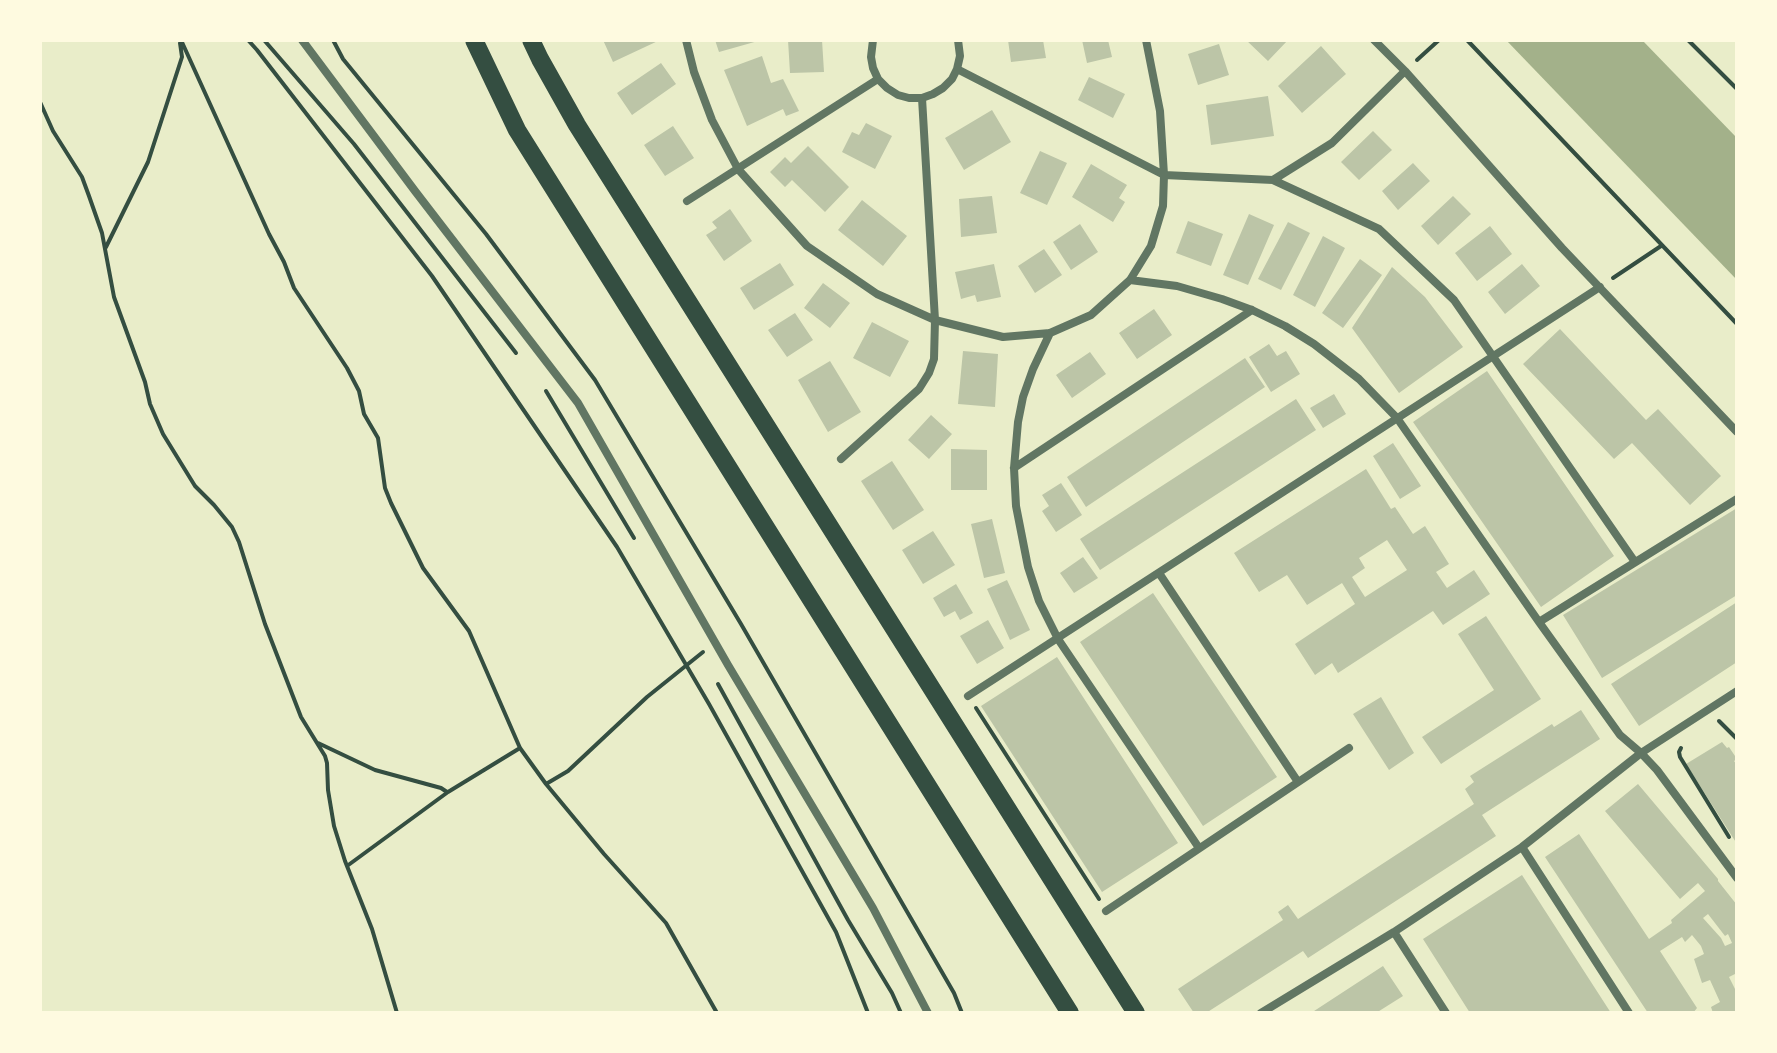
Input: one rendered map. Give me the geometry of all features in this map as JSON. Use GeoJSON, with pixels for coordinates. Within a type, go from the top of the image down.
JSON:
{"type":"FeatureCollection","features":[{"type":"Feature","properties":{"kind":"highway"},"geometry":{"type":"LineString","coordinates":[[474,40],[517,130],[1070,1013]]}},
{"type":"Feature","properties":{"kind":"highway"},"geometry":{"type":"LineString","coordinates":[[531,40],[577,125],[1136,1013]]}},
{"type":"Feature","properties":{"kind":"street"},"geometry":{"type":"LineString","coordinates":[[302,40],[578,403],[873,908],[928,1013]]}},
{"type":"Feature","properties":{"kind":"street"},"geometry":{"type":"LineString","coordinates":[[686,40],[712,120],[738,169],[807,246],[877,294],[935,320],[1003,337],[1050,333],[1091,315],[1130,280],[1151,246],[1163,206],[1164,175],[1160,111],[1146,40]]}},
{"type":"Feature","properties":{"kind":"street"},"geometry":{"type":"LineString","coordinates":[[873,40],[871,57],[878,79],[898,95],[909,98],[933,94],[952,79],[960,56],[958,40]]}},
{"type":"Feature","properties":{"kind":"street"},"geometry":{"type":"LineString","coordinates":[[1374,40],[1562,248],[1737,432]]}},
{"type":"Feature","properties":{"kind":"street"},"geometry":{"type":"LineString","coordinates":[[957,69],[1164,175],[1273,180],[1379,229],[1454,300],[1635,562]]}},
{"type":"Feature","properties":{"kind":"street"},"geometry":{"type":"LineString","coordinates":[[1273,180],[1332,143],[1405,71]]}},
{"type":"Feature","properties":{"kind":"street"},"geometry":{"type":"LineString","coordinates":[[687,201],[878,79]]}},
{"type":"Feature","properties":{"kind":"street"},"geometry":{"type":"LineString","coordinates":[[841,459],[919,389],[934,359],[935,320],[922,98]]}},
{"type":"Feature","properties":{"kind":"street"},"geometry":{"type":"LineString","coordinates":[[1130,280],[1177,286],[1252,310],[1314,344],[1359,379],[1397,418],[1620,735],[1657,770],[1737,878]]}},
{"type":"Feature","properties":{"kind":"street"},"geometry":{"type":"LineString","coordinates":[[968,696],[1600,287]]}},
{"type":"Feature","properties":{"kind":"street"},"geometry":{"type":"LineString","coordinates":[[1014,468],[1252,310]]}},
{"type":"Feature","properties":{"kind":"street"},"geometry":{"type":"LineString","coordinates":[[1050,333],[1033,369],[1018,422],[1014,468],[1016,506],[1028,567],[1039,601],[1058,639],[1199,848]]}},
{"type":"Feature","properties":{"kind":"street"},"geometry":{"type":"LineString","coordinates":[[1539,622],[1737,499]]}},
{"type":"Feature","properties":{"kind":"street"},"geometry":{"type":"LineString","coordinates":[[1159,573],[1298,782]]}},
{"type":"Feature","properties":{"kind":"street"},"geometry":{"type":"LineString","coordinates":[[1261,1013],[1394,932],[1522,847],[1641,753],[1737,691]]}},
{"type":"Feature","properties":{"kind":"street"},"geometry":{"type":"LineString","coordinates":[[1106,911],[1349,748]]}},
{"type":"Feature","properties":{"kind":"street"},"geometry":{"type":"LineString","coordinates":[[1522,847],[1629,1013]]}},
{"type":"Feature","properties":{"kind":"street"},"geometry":{"type":"LineString","coordinates":[[1394,932],[1446,1013]]}},
{"type":"Feature","properties":{"kind":"path"},"geometry":{"type":"LineString","coordinates":[[57,40],[139,40]]}},
{"type":"Feature","properties":{"kind":"path"},"geometry":{"type":"LineString","coordinates":[[105,249],[148,162],[182,57],[181,40]]}},
{"type":"Feature","properties":{"kind":"path"},"geometry":{"type":"LineString","coordinates":[[181,40],[294,288],[359,391],[364,414],[378,438],[385,488],[391,503],[423,568],[469,631],[520,748],[604,854],[666,923],[717,1013]]}},
{"type":"Feature","properties":{"kind":"path"},"geometry":{"type":"LineString","coordinates":[[248,40],[432,276],[617,547],[836,932],[868,1013]]}},
{"type":"Feature","properties":{"kind":"path"},"geometry":{"type":"LineString","coordinates":[[264,40],[354,144],[518,355]]}},
{"type":"Feature","properties":{"kind":"path"},"geometry":{"type":"LineString","coordinates":[[1405,71],[1439,40]]}},
{"type":"Feature","properties":{"kind":"path"},"geometry":{"type":"LineString","coordinates":[[1467,40],[1737,324]]}},
{"type":"Feature","properties":{"kind":"path"},"geometry":{"type":"LineString","coordinates":[[1688,40],[1737,89]]}},
{"type":"Feature","properties":{"kind":"path"},"geometry":{"type":"LineString","coordinates":[[40,102],[53,131],[82,177],[105,249],[114,297],[163,434],[195,486],[232,527],[284,676],[301,717],[327,763],[331,811],[397,1013]]}},
{"type":"Feature","properties":{"kind":"path"},"geometry":{"type":"LineString","coordinates":[[1600,287],[1661,246]]}},
{"type":"Feature","properties":{"kind":"path"},"geometry":{"type":"LineString","coordinates":[[546,391],[639,546]]}},
{"type":"Feature","properties":{"kind":"path"},"geometry":{"type":"LineString","coordinates":[[546,784],[568,771],[647,697],[715,642]]}},
{"type":"Feature","properties":{"kind":"path"},"geometry":{"type":"LineString","coordinates":[[695,643],[701,653]]}},
{"type":"Feature","properties":{"kind":"path"},"geometry":{"type":"LineString","coordinates":[[715,679],[901,1013]]}},
{"type":"Feature","properties":{"kind":"path"},"geometry":{"type":"LineString","coordinates":[[968,696],[1106,911]]}},
{"type":"Feature","properties":{"kind":"path"},"geometry":{"type":"LineString","coordinates":[[1728,715],[1719,721],[1737,739]]}},
{"type":"Feature","properties":{"kind":"path"},"geometry":{"type":"LineString","coordinates":[[316,742],[375,770],[448,792]]}},
{"type":"Feature","properties":{"kind":"path"},"geometry":{"type":"LineString","coordinates":[[347,866],[448,792],[520,748]]}},
{"type":"Feature","properties":{"kind":"path"},"geometry":{"type":"LineString","coordinates":[[1681,748],[1680,757],[1737,849]]}},
{"type":"Feature","properties":{"kind":"shaded area"},"geometry":{"type":"Polygon","coordinates":[[[1506,40],[1642,40],[1737,138],[1737,280],[1506,40]]]}},
{"type":"Feature","properties":{"kind":"building"},"geometry":{"type":"Polygon","coordinates":[[[603,40],[660,40],[613,62],[603,40]]]}},
{"type":"Feature","properties":{"kind":"building"},"geometry":{"type":"Polygon","coordinates":[[[715,40],[757,40],[758,41],[719,52],[715,40]]]}},
{"type":"Feature","properties":{"kind":"building"},"geometry":{"type":"Polygon","coordinates":[[[788,40],[822,40],[824,72],[790,73],[788,40]]]}},
{"type":"Feature","properties":{"kind":"building"},"geometry":{"type":"Polygon","coordinates":[[[1008,40],[1043,40],[1046,58],[1011,62],[1008,40]]]}},
{"type":"Feature","properties":{"kind":"building"},"geometry":{"type":"Polygon","coordinates":[[[1082,40],[1108,40],[1112,57],[1087,63],[1082,40]]]}},
{"type":"Feature","properties":{"kind":"building"},"geometry":{"type":"Polygon","coordinates":[[[1246,40],[1288,40],[1268,61],[1246,40]]]}},
{"type":"Feature","properties":{"kind":"building"},"geometry":{"type":"Polygon","coordinates":[[[1219,44],[1229,75],[1198,85],[1188,54],[1219,44]]]}},
{"type":"Feature","properties":{"kind":"building"},"geometry":{"type":"Polygon","coordinates":[[[1321,46],[1346,74],[1302,113],[1278,86],[1321,46]]]}},
{"type":"Feature","properties":{"kind":"building"},"geometry":{"type":"Polygon","coordinates":[[[762,56],[771,83],[783,79],[799,111],[786,116],[783,109],[747,126],[724,70],[762,56]]]}},
{"type":"Feature","properties":{"kind":"building"},"geometry":{"type":"Polygon","coordinates":[[[661,63],[676,84],[632,115],[617,93],[661,63]]]}},
{"type":"Feature","properties":{"kind":"building"},"geometry":{"type":"Polygon","coordinates":[[[1089,77],[1125,94],[1113,118],[1078,100],[1089,77]]]}},
{"type":"Feature","properties":{"kind":"building"},"geometry":{"type":"Polygon","coordinates":[[[1268,96],[1274,136],[1211,145],[1206,105],[1268,96]]]}},
{"type":"Feature","properties":{"kind":"building"},"geometry":{"type":"Polygon","coordinates":[[[992,110],[1011,142],[964,170],[945,138],[992,110]]]}},
{"type":"Feature","properties":{"kind":"building"},"geometry":{"type":"Polygon","coordinates":[[[866,123],[892,136],[875,169],[842,152],[852,132],[859,135],[866,123]]]}},
{"type":"Feature","properties":{"kind":"building"},"geometry":{"type":"Polygon","coordinates":[[[673,126],[694,158],[665,176],[644,145],[673,126]]]}},
{"type":"Feature","properties":{"kind":"building"},"geometry":{"type":"Polygon","coordinates":[[[1373,131],[1392,150],[1359,180],[1341,162],[1373,131]]]}},
{"type":"Feature","properties":{"kind":"building"},"geometry":{"type":"Polygon","coordinates":[[[808,146],[849,187],[825,212],[792,180],[785,187],[770,172],[785,157],[791,163],[808,146]]]}},
{"type":"Feature","properties":{"kind":"building"},"geometry":{"type":"Polygon","coordinates":[[[1040,151],[1067,163],[1047,205],[1020,193],[1040,151]]]}},
{"type":"Feature","properties":{"kind":"building"},"geometry":{"type":"Polygon","coordinates":[[[1413,163],[1430,181],[1398,210],[1382,191],[1413,163]]]}},
{"type":"Feature","properties":{"kind":"building"},"geometry":{"type":"Polygon","coordinates":[[[1091,164],[1127,185],[1119,198],[1125,202],[1113,222],[1072,197],[1091,164]]]}},
{"type":"Feature","properties":{"kind":"building"},"geometry":{"type":"Polygon","coordinates":[[[992,196],[997,233],[961,237],[959,199],[992,196]]]}},
{"type":"Feature","properties":{"kind":"building"},"geometry":{"type":"Polygon","coordinates":[[[1453,196],[1471,214],[1438,245],[1421,226],[1453,196]]]}},
{"type":"Feature","properties":{"kind":"building"},"geometry":{"type":"Polygon","coordinates":[[[862,200],[907,236],[883,266],[838,230],[862,200]]]}},
{"type":"Feature","properties":{"kind":"building"},"geometry":{"type":"Polygon","coordinates":[[[730,209],[752,241],[724,261],[706,235],[717,228],[712,222],[730,209]]]}},
{"type":"Feature","properties":{"kind":"building"},"geometry":{"type":"Polygon","coordinates":[[[1249,214],[1274,225],[1248,285],[1223,275],[1249,214]]]}},
{"type":"Feature","properties":{"kind":"building"},"geometry":{"type":"Polygon","coordinates":[[[1188,221],[1223,234],[1211,266],[1176,253],[1188,221]]]}},
{"type":"Feature","properties":{"kind":"building"},"geometry":{"type":"Polygon","coordinates":[[[1288,222],[1310,233],[1281,290],[1258,279],[1288,222]]]}},
{"type":"Feature","properties":{"kind":"building"},"geometry":{"type":"Polygon","coordinates":[[[1080,224],[1098,252],[1071,270],[1053,242],[1080,224]]]}},
{"type":"Feature","properties":{"kind":"building"},"geometry":{"type":"Polygon","coordinates":[[[1490,226],[1512,254],[1477,281],[1455,253],[1490,226]]]}},
{"type":"Feature","properties":{"kind":"building"},"geometry":{"type":"Polygon","coordinates":[[[1323,236],[1345,248],[1315,307],[1293,295],[1323,236]]]}},
{"type":"Feature","properties":{"kind":"building"},"geometry":{"type":"Polygon","coordinates":[[[1044,249],[1062,275],[1035,293],[1018,266],[1044,249]]]}},
{"type":"Feature","properties":{"kind":"building"},"geometry":{"type":"Polygon","coordinates":[[[1360,259],[1382,275],[1343,328],[1322,313],[1360,259]]]}},
{"type":"Feature","properties":{"kind":"building"},"geometry":{"type":"Polygon","coordinates":[[[780,263],[794,285],[754,310],[740,288],[780,263]]]}},
{"type":"Feature","properties":{"kind":"building"},"geometry":{"type":"Polygon","coordinates":[[[994,264],[1001,297],[977,302],[975,295],[961,299],[955,272],[994,264]]]}},
{"type":"Feature","properties":{"kind":"building"},"geometry":{"type":"Polygon","coordinates":[[[1522,264],[1540,286],[1505,314],[1488,292],[1522,264]]]}},
{"type":"Feature","properties":{"kind":"building"},"geometry":{"type":"Polygon","coordinates":[[[1392,267],[1425,297],[1463,347],[1399,393],[1352,328],[1392,267]]]}},
{"type":"Feature","properties":{"kind":"building"},"geometry":{"type":"Polygon","coordinates":[[[823,283],[850,303],[830,328],[804,308],[823,283]]]}},
{"type":"Feature","properties":{"kind":"building"},"geometry":{"type":"Polygon","coordinates":[[[1154,309],[1172,335],[1137,359],[1119,333],[1154,309]]]}},
{"type":"Feature","properties":{"kind":"building"},"geometry":{"type":"Polygon","coordinates":[[[795,313],[813,340],[787,357],[768,330],[795,313]]]}},
{"type":"Feature","properties":{"kind":"building"},"geometry":{"type":"Polygon","coordinates":[[[872,322],[909,341],[890,377],[853,358],[872,322]]]}},
{"type":"Feature","properties":{"kind":"building"},"geometry":{"type":"Polygon","coordinates":[[[1560,329],[1646,420],[1658,409],[1721,476],[1690,505],[1632,443],[1614,459],[1523,364],[1560,329]]]}},
{"type":"Feature","properties":{"kind":"building"},"geometry":{"type":"Polygon","coordinates":[[[1269,344],[1277,356],[1286,351],[1300,374],[1271,392],[1249,357],[1269,344]]]}},
{"type":"Feature","properties":{"kind":"building"},"geometry":{"type":"Polygon","coordinates":[[[963,351],[998,354],[995,407],[958,404],[963,351]]]}},
{"type":"Feature","properties":{"kind":"building"},"geometry":{"type":"Polygon","coordinates":[[[1090,352],[1106,374],[1072,398],[1056,375],[1090,352]]]}},
{"type":"Feature","properties":{"kind":"building"},"geometry":{"type":"Polygon","coordinates":[[[1245,358],[1265,387],[1086,507],[1067,477],[1245,358]]]}},
{"type":"Feature","properties":{"kind":"building"},"geometry":{"type":"Polygon","coordinates":[[[830,361],[861,412],[828,432],[798,380],[830,361]]]}},
{"type":"Feature","properties":{"kind":"building"},"geometry":{"type":"Polygon","coordinates":[[[1487,371],[1614,556],[1541,607],[1413,422],[1487,371]]]}},
{"type":"Feature","properties":{"kind":"building"},"geometry":{"type":"Polygon","coordinates":[[[1334,394],[1346,414],[1323,428],[1310,408],[1334,394]]]}},
{"type":"Feature","properties":{"kind":"building"},"geometry":{"type":"Polygon","coordinates":[[[1296,399],[1316,430],[1100,570],[1080,539],[1296,399]]]}},
{"type":"Feature","properties":{"kind":"building"},"geometry":{"type":"Polygon","coordinates":[[[931,415],[952,434],[929,459],[908,440],[931,415]]]}},
{"type":"Feature","properties":{"kind":"building"},"geometry":{"type":"Polygon","coordinates":[[[1393,443],[1421,486],[1400,499],[1373,456],[1393,443]]]}},
{"type":"Feature","properties":{"kind":"building"},"geometry":{"type":"Polygon","coordinates":[[[951,449],[987,450],[987,490],[951,490],[951,449]]]}},
{"type":"Feature","properties":{"kind":"building"},"geometry":{"type":"Polygon","coordinates":[[[892,461],[924,510],[893,530],[861,481],[892,461]]]}},
{"type":"Feature","properties":{"kind":"building"},"geometry":{"type":"Polygon","coordinates":[[[1366,469],[1391,509],[1395,507],[1413,534],[1425,526],[1449,564],[1436,572],[1447,588],[1474,570],[1490,594],[1443,625],[1433,611],[1338,673],[1332,663],[1315,675],[1295,644],[1355,604],[1342,583],[1307,605],[1287,575],[1259,592],[1234,553],[1366,469]],[[1387,540],[1359,558],[1365,568],[1352,577],[1365,597],[1407,570],[1387,540]]]}},
{"type":"Feature","properties":{"kind":"building"},"geometry":{"type":"Polygon","coordinates":[[[1061,483],[1082,515],[1056,532],[1042,511],[1049,506],[1042,495],[1061,483]]]}},
{"type":"Feature","properties":{"kind":"building"},"geometry":{"type":"Polygon","coordinates":[[[1737,508],[1737,595],[1602,678],[1563,615],[1737,508]]]}},
{"type":"Feature","properties":{"kind":"building"},"geometry":{"type":"Polygon","coordinates":[[[992,519],[1005,573],[984,578],[971,524],[992,519]]]}},
{"type":"Feature","properties":{"kind":"building"},"geometry":{"type":"Polygon","coordinates":[[[933,531],[955,565],[923,584],[902,550],[933,531]]]}},
{"type":"Feature","properties":{"kind":"building"},"geometry":{"type":"Polygon","coordinates":[[[1083,557],[1098,578],[1074,593],[1060,573],[1083,557]]]}},
{"type":"Feature","properties":{"kind":"building"},"geometry":{"type":"Polygon","coordinates":[[[1007,580],[1030,630],[1010,640],[987,589],[1007,580]]]}},
{"type":"Feature","properties":{"kind":"building"},"geometry":{"type":"Polygon","coordinates":[[[956,584],[973,613],[960,620],[955,611],[944,617],[933,598],[956,584]]]}},
{"type":"Feature","properties":{"kind":"building"},"geometry":{"type":"Polygon","coordinates":[[[1153,593],[1277,777],[1203,826],[1080,642],[1153,593]]]}},
{"type":"Feature","properties":{"kind":"building"},"geometry":{"type":"Polygon","coordinates":[[[1737,602],[1737,662],[1639,726],[1611,684],[1737,602]]]}},
{"type":"Feature","properties":{"kind":"building"},"geometry":{"type":"Polygon","coordinates":[[[1486,616],[1541,699],[1441,764],[1422,737],[1494,690],[1458,634],[1486,616]]]}},
{"type":"Feature","properties":{"kind":"building"},"geometry":{"type":"Polygon","coordinates":[[[988,620],[1004,648],[977,664],[960,636],[988,620]]]}},
{"type":"Feature","properties":{"kind":"building"},"geometry":{"type":"Polygon","coordinates":[[[1057,657],[1178,843],[1102,892],[981,706],[1057,657]]]}},
{"type":"Feature","properties":{"kind":"building"},"geometry":{"type":"Polygon","coordinates":[[[1381,697],[1414,753],[1389,770],[1353,714],[1381,697]]]}},
{"type":"Feature","properties":{"kind":"building"},"geometry":{"type":"Polygon","coordinates":[[[1581,710],[1600,739],[1482,815],[1496,836],[1308,958],[1303,951],[1206,1013],[1194,1013],[1178,989],[1283,920],[1278,912],[1288,905],[1298,919],[1474,804],[1465,789],[1474,782],[1470,776],[1552,724],[1554,727],[1581,710]]]}},
{"type":"Feature","properties":{"kind":"building"},"geometry":{"type":"Polygon","coordinates":[[[1722,742],[1737,759],[1734,761],[1737,765],[1737,844],[1686,764],[1722,742]]]}},
{"type":"Feature","properties":{"kind":"building"},"geometry":{"type":"Polygon","coordinates":[[[1638,784],[1737,905],[1737,973],[1729,977],[1737,993],[1737,1013],[1713,1013],[1711,1007],[1720,1002],[1710,980],[1702,983],[1694,959],[1704,954],[1692,935],[1685,942],[1682,937],[1660,951],[1697,1008],[1693,1013],[1648,1013],[1545,857],[1579,834],[1649,939],[1672,923],[1671,920],[1705,891],[1698,883],[1680,899],[1605,811],[1638,784]],[[1708,914],[1703,918],[1725,946],[1732,943],[1728,934],[1725,936],[1708,914]]]}},
{"type":"Feature","properties":{"kind":"building"},"geometry":{"type":"Polygon","coordinates":[[[1522,875],[1611,1013],[1470,1013],[1423,939],[1522,875]]]}},
{"type":"Feature","properties":{"kind":"building"},"geometry":{"type":"Polygon","coordinates":[[[1383,966],[1403,996],[1376,1013],[1311,1013],[1383,966]]]}}]}
